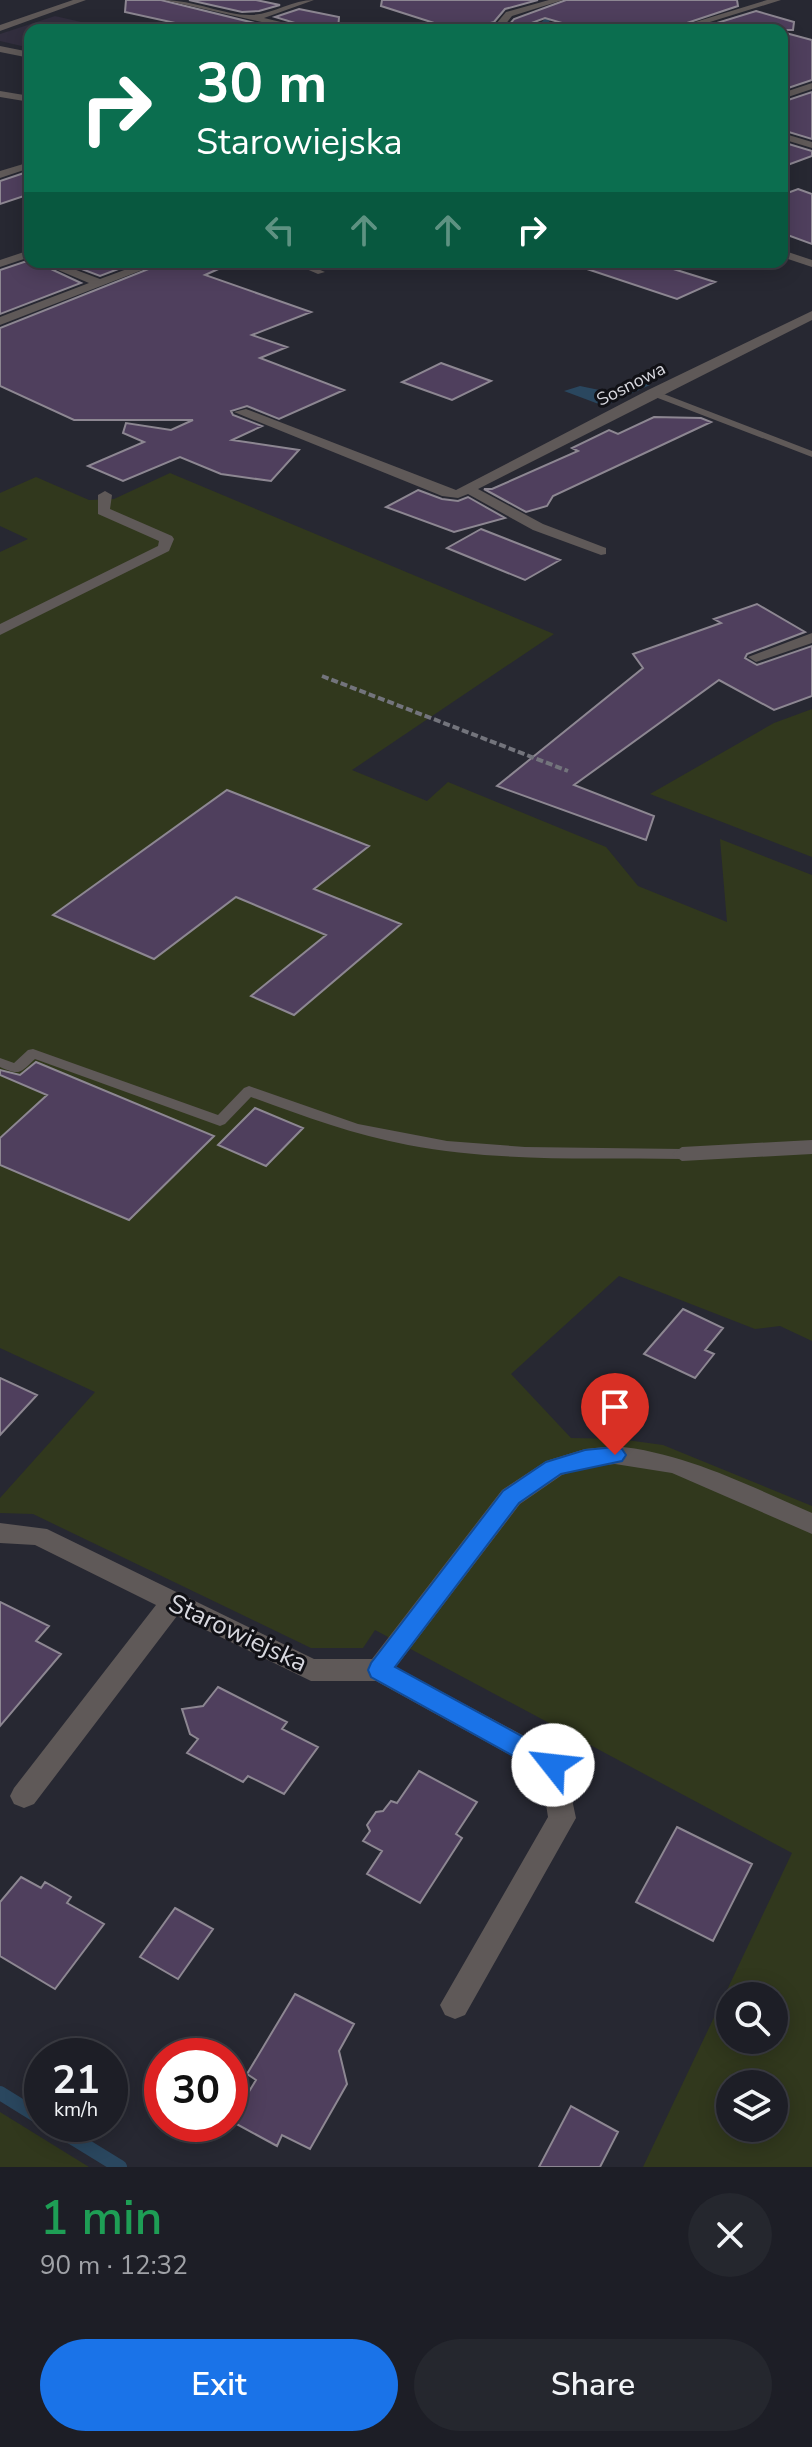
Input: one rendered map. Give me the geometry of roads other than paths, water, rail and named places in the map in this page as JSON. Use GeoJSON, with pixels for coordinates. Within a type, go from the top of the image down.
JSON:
{"type":"FeatureCollection","features":[{"type":"Feature","properties":{"kind":"street"},"geometry":{"type":"LineString","coordinates":[[0,28],[82,0]]}},
{"type":"Feature","properties":{"kind":"street"},"geometry":{"type":"LineString","coordinates":[[168,0],[282,24]]}},
{"type":"Feature","properties":{"kind":"street"},"geometry":{"type":"LineString","coordinates":[[253,18],[310,0]]}},
{"type":"Feature","properties":{"kind":"street"},"geometry":{"type":"LineString","coordinates":[[501,24],[509,14],[559,0]]}},
{"type":"Feature","properties":{"kind":"street"},"geometry":{"type":"LineString","coordinates":[[695,24],[777,0]]}},
{"type":"Feature","properties":{"kind":"street"},"geometry":{"type":"LineString","coordinates":[[0,49],[24,54]]}},
{"type":"Feature","properties":{"kind":"street"},"geometry":{"type":"LineString","coordinates":[[788,94],[812,86]]}},
{"type":"Feature","properties":{"kind":"street"},"geometry":{"type":"LineString","coordinates":[[0,94],[24,98]]}},
{"type":"Feature","properties":{"kind":"street"},"geometry":{"type":"LineString","coordinates":[[788,138],[812,145]]}},
{"type":"Feature","properties":{"kind":"street"},"geometry":{"type":"LineString","coordinates":[[0,175],[24,167]]}},
{"type":"Feature","properties":{"kind":"street"},"geometry":{"type":"LineString","coordinates":[[788,255],[812,264]]}},
{"type":"Feature","properties":{"kind":"street"},"geometry":{"type":"LineString","coordinates":[[0,264],[24,257]]}},
{"type":"Feature","properties":{"kind":"street"},"geometry":{"type":"LineString","coordinates":[[60,268],[99,283]]}},
{"type":"Feature","properties":{"kind":"street"},"geometry":{"type":"LineString","coordinates":[[0,321],[140,268]]}},
{"type":"Feature","properties":{"kind":"street","name":"Sosnowa"},"geometry":{"type":"LineString","coordinates":[[468,489],[812,315]]}},
{"type":"Feature","properties":{"kind":"street"},"geometry":{"type":"LineString","coordinates":[[241,412],[447,493],[458,494],[468,489],[538,527],[601,551]]}},
{"type":"Feature","properties":{"kind":"street"},"geometry":{"type":"LineString","coordinates":[[5,623],[164,548],[167,539],[103,511],[105,495]]}},
{"type":"Feature","properties":{"kind":"street"},"geometry":{"type":"LineString","coordinates":[[756,657],[812,638]]}},
{"type":"Feature","properties":{"kind":"street"},"geometry":{"type":"LineString","coordinates":[[682,1154],[812,1147]]}},
{"type":"Feature","properties":{"kind":"street"},"geometry":{"type":"LineString","coordinates":[[455,2005],[562,1818],[553,1765],[379,1670],[511,1497],[554,1468],[585,1458],[615,1455],[646,1458],[677,1465],[812,1524]]}},
{"type":"Feature","properties":{"kind":"street","name":"Starowiejska"},"geometry":{"type":"LineString","coordinates":[[0,1533],[38,1536],[311,1670],[379,1670]]}},
{"type":"Feature","properties":{"kind":"street"},"geometry":{"type":"LineString","coordinates":[[24,1796],[172,1603]]}},
{"type":"Feature","properties":{"kind":"lane"},"geometry":{"type":"LineString","coordinates":[[310,268],[321,272]]}},
{"type":"Feature","properties":{"kind":"lane"},"geometry":{"type":"LineString","coordinates":[[653,393],[812,454]]}},
{"type":"Feature","properties":{"kind":"lane"},"geometry":{"type":"LineString","coordinates":[[0,1062],[16,1069],[33,1053],[220,1121],[249,1091],[372,1133],[442,1145],[510,1151],[682,1154]]}},
{"type":"Feature","properties":{"kind":"water"},"geometry":{"type":"Polygon","coordinates":[[[635,381],[650,385],[604,406],[564,391],[580,386],[609,392],[635,381]]]}},
{"type":"Feature","properties":{"kind":"waterway"},"geometry":{"type":"LineString","coordinates":[[543,24],[557,11]]}},
{"type":"Feature","properties":{"kind":"waterway"},"geometry":{"type":"LineString","coordinates":[[0,2093],[24,2108]]}},
{"type":"Feature","properties":{"kind":"waterway"},"geometry":{"type":"LineString","coordinates":[[79,2142],[120,2167]]}}]}
